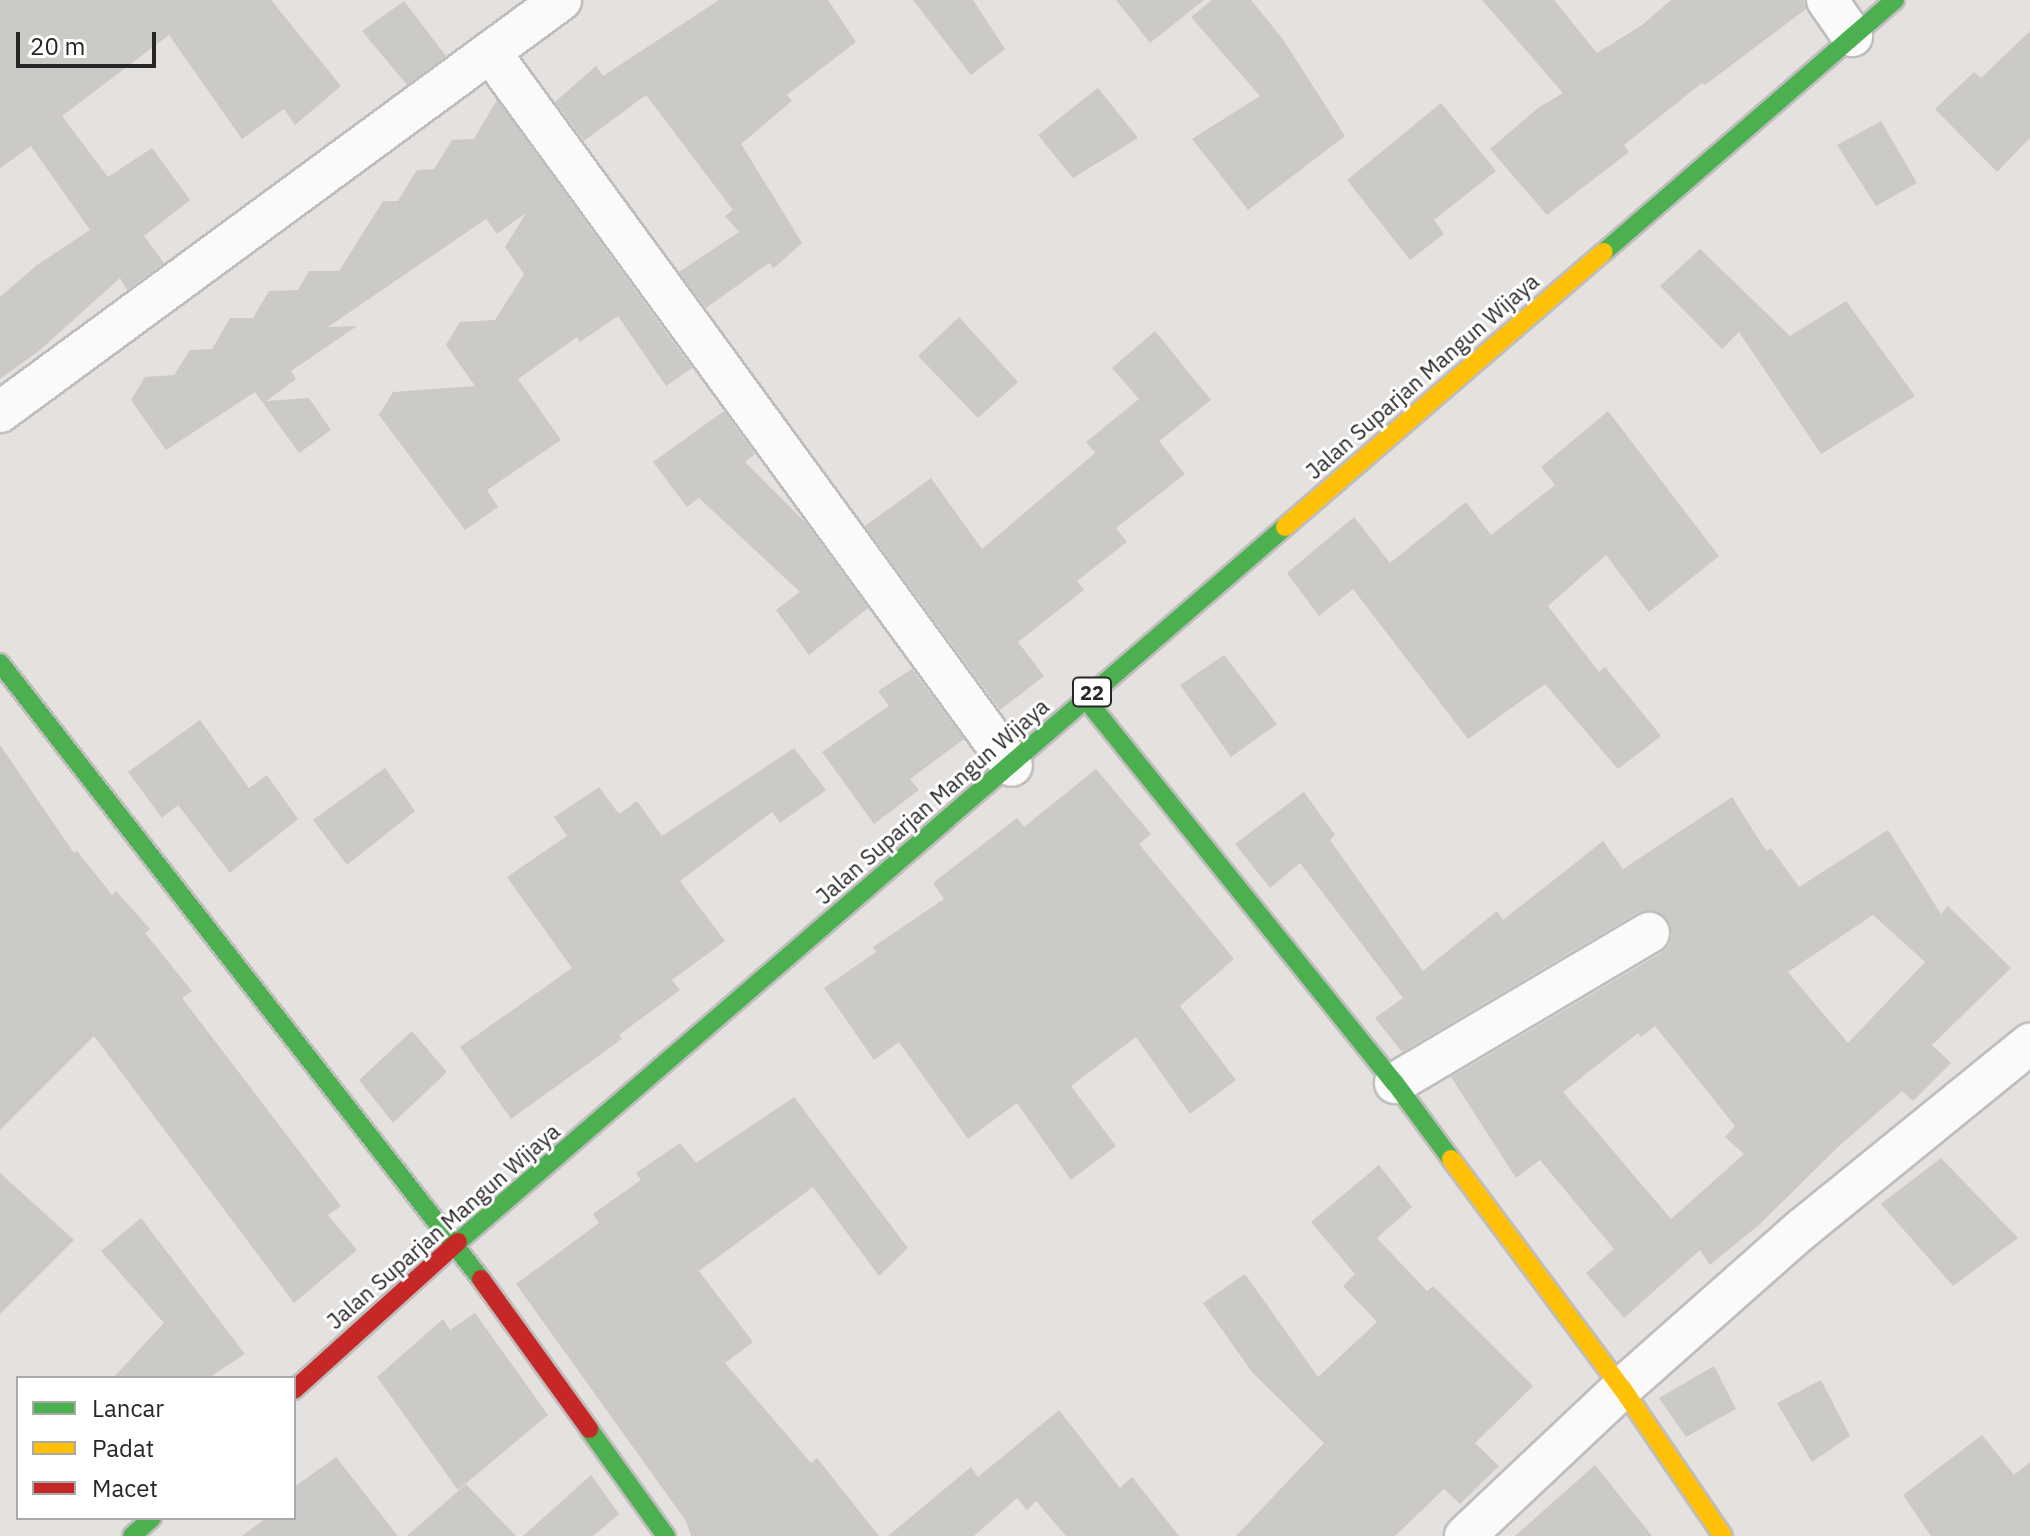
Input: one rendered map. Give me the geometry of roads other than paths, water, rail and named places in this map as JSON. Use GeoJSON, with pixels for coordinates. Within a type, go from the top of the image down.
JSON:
{"type":"FeatureCollection","features":[{"type":"Feature","properties":{"kind":"main road","name":"Jalan Suparjan Mangun Wijaya"},"geometry":{"type":"LineString","coordinates":[[296,1388],[456,1244],[1895,0]]}},
{"type":"Feature","properties":{"kind":"main road"},"geometry":{"type":"LineString","coordinates":[[0,663],[456,1244],[666,1536]]}},
{"type":"Feature","properties":{"kind":"main road"},"geometry":{"type":"LineString","coordinates":[[1085,698],[1395,1083],[1622,1388],[1723,1536]]}},
{"type":"Feature","properties":{"kind":"main road"},"geometry":{"type":"LineString","coordinates":[[132,1536],[150,1520]]}},
{"type":"Feature","properties":{"kind":"street"},"geometry":{"type":"LineString","coordinates":[[0,412],[561,0]]}},
{"type":"Feature","properties":{"kind":"street"},"geometry":{"type":"LineString","coordinates":[[1827,0],[1852,36]]}},
{"type":"Feature","properties":{"kind":"street"},"geometry":{"type":"LineString","coordinates":[[490,52],[1012,766]]}},
{"type":"Feature","properties":{"kind":"street"},"geometry":{"type":"LineString","coordinates":[[1395,1083],[1649,933]]}},
{"type":"Feature","properties":{"kind":"street"},"geometry":{"type":"LineString","coordinates":[[1465,1536],[1622,1388],[1802,1229],[2030,1044]]}}]}
